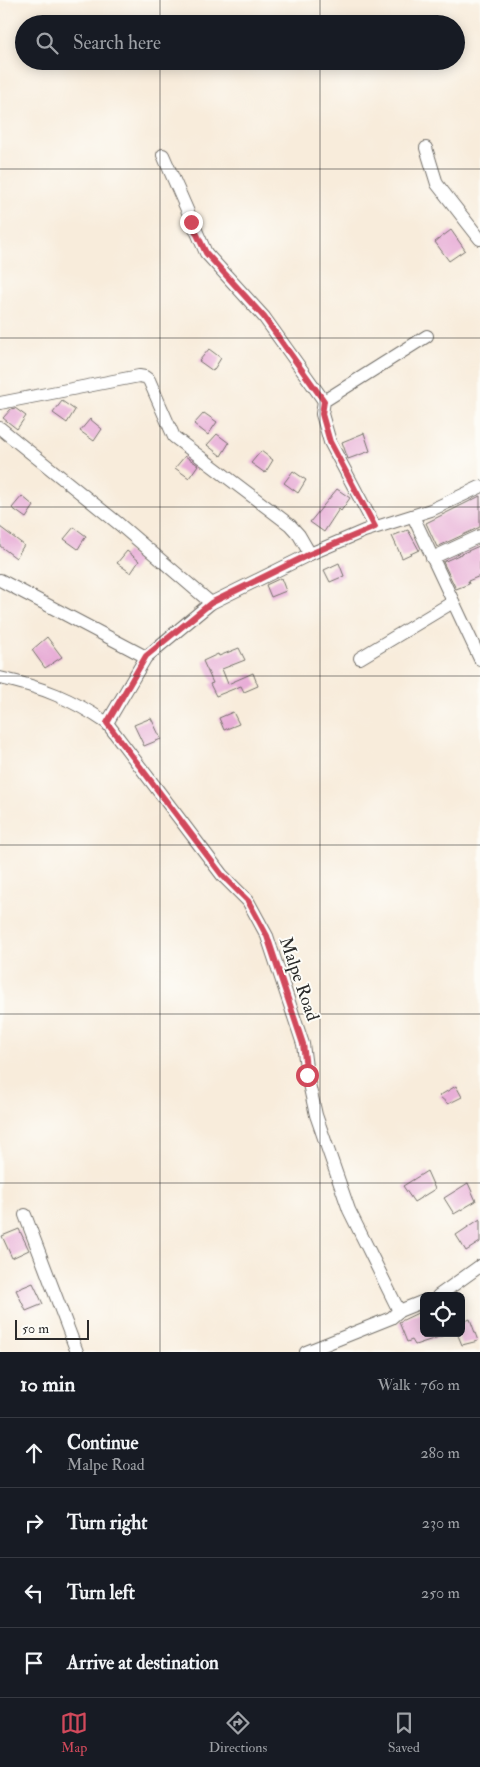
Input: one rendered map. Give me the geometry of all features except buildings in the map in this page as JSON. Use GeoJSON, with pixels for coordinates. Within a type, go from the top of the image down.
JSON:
{"type":"FeatureCollection","features":[{"type":"Feature","properties":{"kind":"street"},"geometry":{"type":"LineString","coordinates":[[426,148],[437,184],[480,239]]}},
{"type":"Feature","properties":{"kind":"street"},"geometry":{"type":"LineString","coordinates":[[163,154],[206,253],[264,317],[324,401],[322,414],[330,442],[375,527]]}},
{"type":"Feature","properties":{"kind":"street"},"geometry":{"type":"LineString","coordinates":[[324,401],[427,336]]}},
{"type":"Feature","properties":{"kind":"street"},"geometry":{"type":"LineString","coordinates":[[0,403],[145,376],[149,380],[174,437],[290,525],[299,535],[310,554]]}},
{"type":"Feature","properties":{"kind":"street"},"geometry":{"type":"LineString","coordinates":[[0,428],[112,518],[211,603]]}},
{"type":"Feature","properties":{"kind":"street"},"geometry":{"type":"LineString","coordinates":[[107,723],[146,656],[211,603],[310,554],[375,527],[440,507],[480,486]]}},
{"type":"Feature","properties":{"kind":"street"},"geometry":{"type":"LineString","coordinates":[[413,516],[480,659]]}},
{"type":"Feature","properties":{"kind":"street"},"geometry":{"type":"LineString","coordinates":[[432,558],[480,536]]}},
{"type":"Feature","properties":{"kind":"street"},"geometry":{"type":"LineString","coordinates":[[0,580],[146,656]]}},
{"type":"Feature","properties":{"kind":"street"},"geometry":{"type":"LineString","coordinates":[[360,658],[453,602]]}},
{"type":"Feature","properties":{"kind":"street","name":"Malpe Road"},"geometry":{"type":"LineString","coordinates":[[0,678],[44,689],[82,706],[107,723],[222,875],[248,901],[267,936],[303,1044],[307,1075],[316,1115],[349,1210],[398,1311]]}},
{"type":"Feature","properties":{"kind":"street"},"geometry":{"type":"LineString","coordinates":[[25,1215],[77,1352]]}},
{"type":"Feature","properties":{"kind":"street"},"geometry":{"type":"LineString","coordinates":[[444,1292],[480,1266]]}},
{"type":"Feature","properties":{"kind":"street"},"geometry":{"type":"LineString","coordinates":[[313,1351],[390,1318],[398,1311],[420,1303]]}},
{"type":"Feature","properties":{"kind":"route"},"geometry":{"type":"LineString","coordinates":[[191,222],[206,253],[264,317],[324,401],[322,414],[330,442],[375,527],[310,554],[211,603],[146,656],[107,723],[222,875],[248,901],[267,936],[284,992],[303,1044],[307,1075]]}}]}
